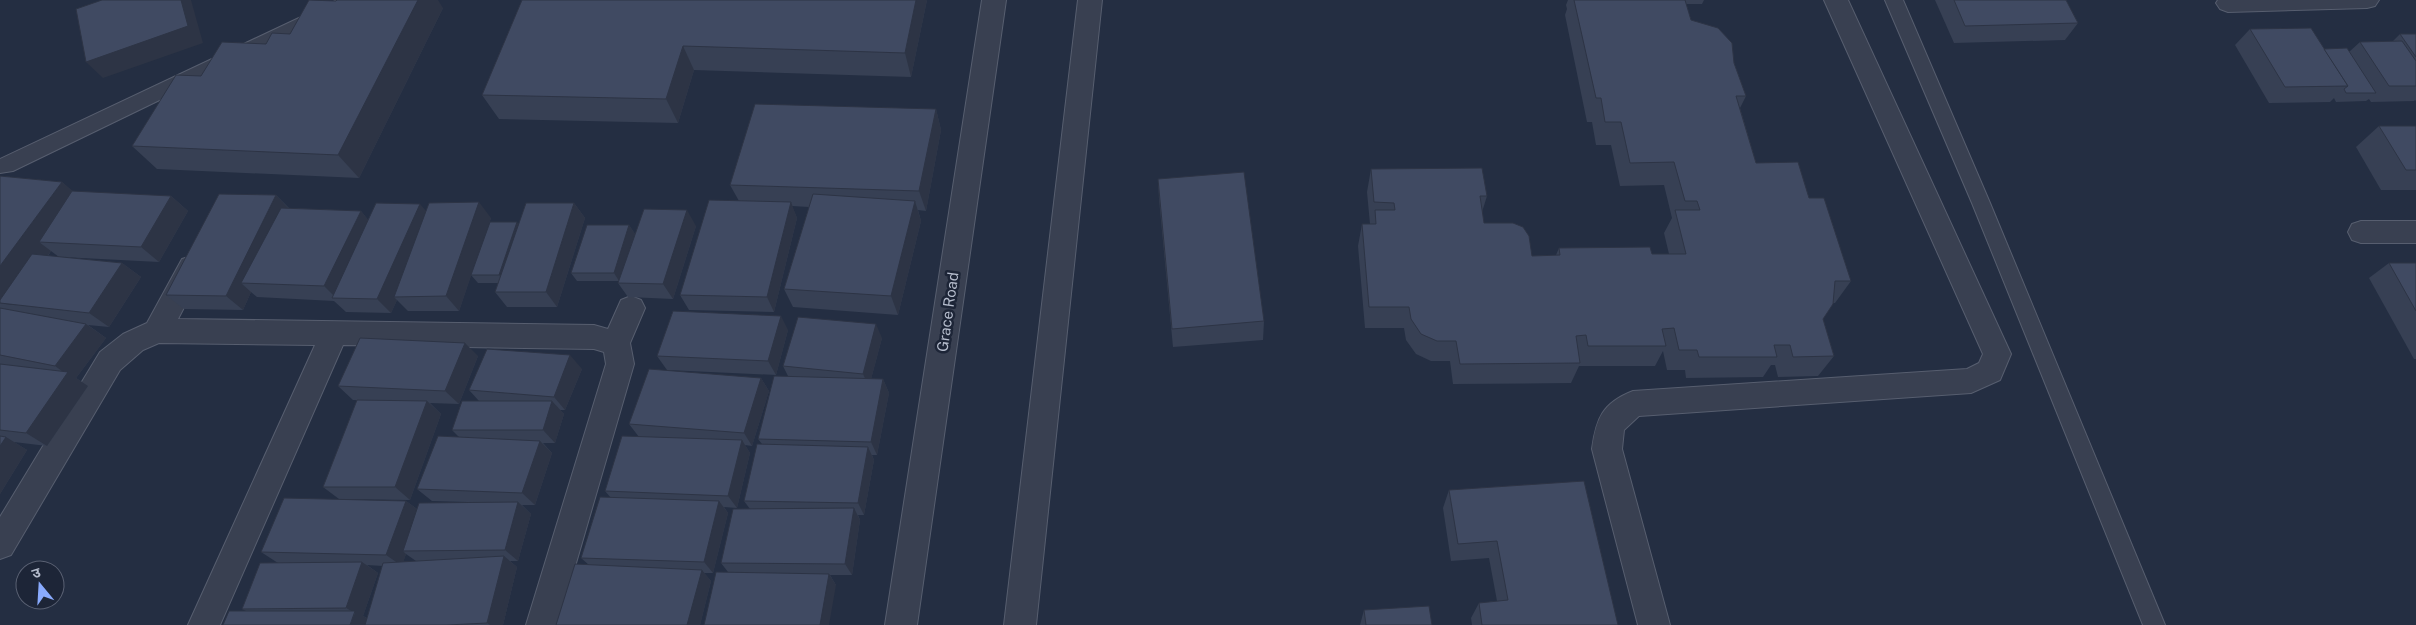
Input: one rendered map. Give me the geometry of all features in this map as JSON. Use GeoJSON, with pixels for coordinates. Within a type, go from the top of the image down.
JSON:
{"type":"FeatureCollection","features":[{"type":"Feature","properties":{"kind":"street","name":"Grace Road"},"geometry":{"type":"LineString","coordinates":[[901,625],[994,0]]}},
{"type":"Feature","properties":{"kind":"street"},"geometry":{"type":"LineString","coordinates":[[1020,625],[1090,0]]}},
{"type":"Feature","properties":{"kind":"street"},"geometry":{"type":"LineString","coordinates":[[1654,625],[1607,449],[1610,424],[1633,404],[1971,381],[1990,371],[1997,354],[1836,0]]}},
{"type":"Feature","properties":{"kind":"street"},"geometry":{"type":"LineString","coordinates":[[2228,3],[2367,0]]}},
{"type":"Feature","properties":{"kind":"street"},"geometry":{"type":"LineString","coordinates":[[2361,232],[2416,232]]}},
{"type":"Feature","properties":{"kind":"street"},"geometry":{"type":"LineString","coordinates":[[156,331],[202,248]]}},
{"type":"Feature","properties":{"kind":"street"},"geometry":{"type":"LineString","coordinates":[[542,625],[620,364],[616,343],[631,308]]}},
{"type":"Feature","properties":{"kind":"street"},"geometry":{"type":"LineString","coordinates":[[0,546],[110,361],[133,342],[156,331],[594,337],[616,343]]}},
{"type":"Feature","properties":{"kind":"street"},"geometry":{"type":"LineString","coordinates":[[204,625],[335,332]]}},
{"type":"Feature","properties":{"kind":"lane"},"geometry":{"type":"LineString","coordinates":[[0,166],[6,166],[352,0]]}},
{"type":"Feature","properties":{"kind":"lane"},"geometry":{"type":"LineString","coordinates":[[1894,0],[1981,203],[2154,625]]}},
{"type":"Feature","properties":{"kind":"building"},"geometry":{"type":"Polygon","coordinates":[[[102,0],[181,0],[188,26],[86,62],[76,9],[102,0]]]}},
{"type":"Feature","properties":{"kind":"building"},"geometry":{"type":"Polygon","coordinates":[[[309,0],[418,0],[338,155],[132,146],[176,75],[201,76],[222,42],[266,44],[272,33],[290,34],[309,0]]]}},
{"type":"Feature","properties":{"kind":"building"},"geometry":{"type":"Polygon","coordinates":[[[522,0],[916,0],[905,53],[683,46],[666,99],[482,95],[522,0]]]}},
{"type":"Feature","properties":{"kind":"building"},"geometry":{"type":"Polygon","coordinates":[[[1574,0],[1685,0],[1691,20],[1718,28],[1732,43],[1734,63],[1746,96],[1736,96],[1756,163],[1798,162],[1809,198],[1824,198],[1851,281],[1835,281],[1833,304],[1823,319],[1834,356],[1793,357],[1790,345],[1774,345],[1777,357],[1699,357],[1697,350],[1679,350],[1674,328],[1662,329],[1666,346],[1588,346],[1586,335],[1576,336],[1580,363],[1460,364],[1456,341],[1437,341],[1421,334],[1411,319],[1409,307],[1369,307],[1362,224],[1376,224],[1375,210],[1395,210],[1394,203],[1374,202],[1371,169],[1482,168],[1487,196],[1480,196],[1484,223],[1513,223],[1523,227],[1529,236],[1532,256],[1560,255],[1559,248],[1650,247],[1652,254],[1686,254],[1675,210],[1700,210],[1697,201],[1685,201],[1674,162],[1630,163],[1621,122],[1605,122],[1601,98],[1596,98],[1574,0]]]}},
{"type":"Feature","properties":{"kind":"building"},"geometry":{"type":"Polygon","coordinates":[[[1954,0],[2066,0],[2078,23],[1965,26],[1954,0]]]}},
{"type":"Feature","properties":{"kind":"building"},"geometry":{"type":"Polygon","coordinates":[[[2311,28],[2348,86],[2285,87],[2250,29],[2311,28]]]}},
{"type":"Feature","properties":{"kind":"building"},"geometry":{"type":"Polygon","coordinates":[[[2400,34],[2416,34],[2416,57],[2400,34]]]}},
{"type":"Feature","properties":{"kind":"building"},"geometry":{"type":"Polygon","coordinates":[[[2402,41],[2416,61],[2416,86],[2389,86],[2360,42],[2402,41]]]}},
{"type":"Feature","properties":{"kind":"building"},"geometry":{"type":"Polygon","coordinates":[[[2347,48],[2376,93],[2346,93],[2344,89],[2348,86],[2324,49],[2347,48]]]}},
{"type":"Feature","properties":{"kind":"building"},"geometry":{"type":"Polygon","coordinates":[[[755,104],[936,109],[919,191],[730,185],[755,104]]]}},
{"type":"Feature","properties":{"kind":"building"},"geometry":{"type":"Polygon","coordinates":[[[2379,126],[2416,126],[2416,170],[2406,170],[2379,126]]]}},
{"type":"Feature","properties":{"kind":"building"},"geometry":{"type":"Polygon","coordinates":[[[1244,172],[1264,321],[1172,329],[1158,179],[1244,172]]]}},
{"type":"Feature","properties":{"kind":"building"},"geometry":{"type":"Polygon","coordinates":[[[0,176],[62,182],[0,266],[0,176]]]}},
{"type":"Feature","properties":{"kind":"building"},"geometry":{"type":"Polygon","coordinates":[[[72,191],[171,196],[141,247],[39,242],[72,191]]]}},
{"type":"Feature","properties":{"kind":"building"},"geometry":{"type":"Polygon","coordinates":[[[219,194],[276,195],[226,296],[166,295],[219,194]]]}},
{"type":"Feature","properties":{"kind":"building"},"geometry":{"type":"Polygon","coordinates":[[[813,194],[915,201],[891,296],[784,289],[813,194]]]}},
{"type":"Feature","properties":{"kind":"building"},"geometry":{"type":"Polygon","coordinates":[[[709,200],[791,202],[767,297],[680,295],[709,200]]]}},
{"type":"Feature","properties":{"kind":"building"},"geometry":{"type":"Polygon","coordinates":[[[479,202],[446,296],[394,297],[429,203],[479,202]]]}},
{"type":"Feature","properties":{"kind":"building"},"geometry":{"type":"Polygon","coordinates":[[[376,203],[420,204],[377,299],[332,298],[376,203]]]}},
{"type":"Feature","properties":{"kind":"building"},"geometry":{"type":"Polygon","coordinates":[[[526,203],[574,203],[546,292],[495,292],[526,203]]]}},
{"type":"Feature","properties":{"kind":"building"},"geometry":{"type":"Polygon","coordinates":[[[281,208],[361,211],[324,286],[241,283],[281,208]]]}},
{"type":"Feature","properties":{"kind":"building"},"geometry":{"type":"Polygon","coordinates":[[[644,209],[687,210],[663,284],[618,283],[644,209]]]}},
{"type":"Feature","properties":{"kind":"building"},"geometry":{"type":"Polygon","coordinates":[[[490,222],[517,222],[499,275],[471,275],[490,222]]]}},
{"type":"Feature","properties":{"kind":"building"},"geometry":{"type":"Polygon","coordinates":[[[587,225],[629,225],[614,273],[571,273],[587,225]]]}},
{"type":"Feature","properties":{"kind":"building"},"geometry":{"type":"Polygon","coordinates":[[[32,254],[122,263],[89,313],[0,303],[0,300],[32,254]]]}},
{"type":"Feature","properties":{"kind":"building"},"geometry":{"type":"Polygon","coordinates":[[[2389,263],[2416,263],[2416,311],[2389,263]]]}},
{"type":"Feature","properties":{"kind":"building"},"geometry":{"type":"Polygon","coordinates":[[[0,308],[86,324],[55,366],[0,355],[0,308]]]}},
{"type":"Feature","properties":{"kind":"building"},"geometry":{"type":"Polygon","coordinates":[[[673,311],[781,316],[768,361],[657,356],[673,311]]]}},
{"type":"Feature","properties":{"kind":"building"},"geometry":{"type":"Polygon","coordinates":[[[798,317],[876,324],[863,374],[783,366],[798,317]]]}},
{"type":"Feature","properties":{"kind":"building"},"geometry":{"type":"Polygon","coordinates":[[[360,338],[465,343],[445,391],[338,386],[360,338]]]}},
{"type":"Feature","properties":{"kind":"building"},"geometry":{"type":"Polygon","coordinates":[[[487,349],[570,355],[554,397],[469,390],[487,349]]]}},
{"type":"Feature","properties":{"kind":"building"},"geometry":{"type":"Polygon","coordinates":[[[0,364],[68,372],[26,433],[0,430],[0,364]]]}},
{"type":"Feature","properties":{"kind":"building"},"geometry":{"type":"Polygon","coordinates":[[[649,369],[761,378],[744,433],[629,424],[649,369]]]}},
{"type":"Feature","properties":{"kind":"building"},"geometry":{"type":"Polygon","coordinates":[[[774,376],[883,379],[871,442],[758,439],[774,376]]]}},
{"type":"Feature","properties":{"kind":"building"},"geometry":{"type":"Polygon","coordinates":[[[357,400],[427,401],[395,487],[323,487],[357,400]]]}},
{"type":"Feature","properties":{"kind":"building"},"geometry":{"type":"Polygon","coordinates":[[[462,401],[552,401],[543,430],[452,430],[462,401]]]}},
{"type":"Feature","properties":{"kind":"building"},"geometry":{"type":"Polygon","coordinates":[[[0,436],[6,437],[0,446],[0,436]]]}},
{"type":"Feature","properties":{"kind":"building"},"geometry":{"type":"Polygon","coordinates":[[[438,436],[540,441],[522,493],[417,489],[438,436]]]}},
{"type":"Feature","properties":{"kind":"building"},"geometry":{"type":"Polygon","coordinates":[[[622,436],[742,440],[728,496],[605,491],[622,436]]]}},
{"type":"Feature","properties":{"kind":"building"},"geometry":{"type":"Polygon","coordinates":[[[757,444],[868,447],[858,503],[744,501],[757,444]]]}},
{"type":"Feature","properties":{"kind":"building"},"geometry":{"type":"Polygon","coordinates":[[[1584,481],[1618,625],[1482,625],[1479,603],[1508,600],[1497,541],[1458,544],[1449,490],[1584,481]]]}},
{"type":"Feature","properties":{"kind":"building"},"geometry":{"type":"Polygon","coordinates":[[[600,497],[719,501],[704,562],[581,558],[600,497]]]}},
{"type":"Feature","properties":{"kind":"building"},"geometry":{"type":"Polygon","coordinates":[[[284,498],[406,501],[386,555],[261,552],[284,498]]]}},
{"type":"Feature","properties":{"kind":"building"},"geometry":{"type":"Polygon","coordinates":[[[518,502],[505,550],[403,551],[419,503],[518,502]]]}},
{"type":"Feature","properties":{"kind":"building"},"geometry":{"type":"Polygon","coordinates":[[[854,508],[845,564],[721,563],[733,509],[854,508]]]}},
{"type":"Feature","properties":{"kind":"building"},"geometry":{"type":"Polygon","coordinates":[[[504,556],[487,623],[365,625],[383,563],[504,556]]]}},
{"type":"Feature","properties":{"kind":"building"},"geometry":{"type":"Polygon","coordinates":[[[362,562],[346,608],[242,609],[260,563],[362,562]]]}},
{"type":"Feature","properties":{"kind":"building"},"geometry":{"type":"Polygon","coordinates":[[[575,564],[702,570],[687,625],[556,625],[575,564]]]}},
{"type":"Feature","properties":{"kind":"building"},"geometry":{"type":"Polygon","coordinates":[[[716,572],[829,574],[820,625],[704,625],[716,572]]]}},
{"type":"Feature","properties":{"kind":"building"},"geometry":{"type":"Polygon","coordinates":[[[1429,606],[1432,625],[1366,625],[1364,610],[1429,606]]]}},
{"type":"Feature","properties":{"kind":"building"},"geometry":{"type":"Polygon","coordinates":[[[229,611],[355,611],[350,625],[223,625],[229,611]]]}}]}
